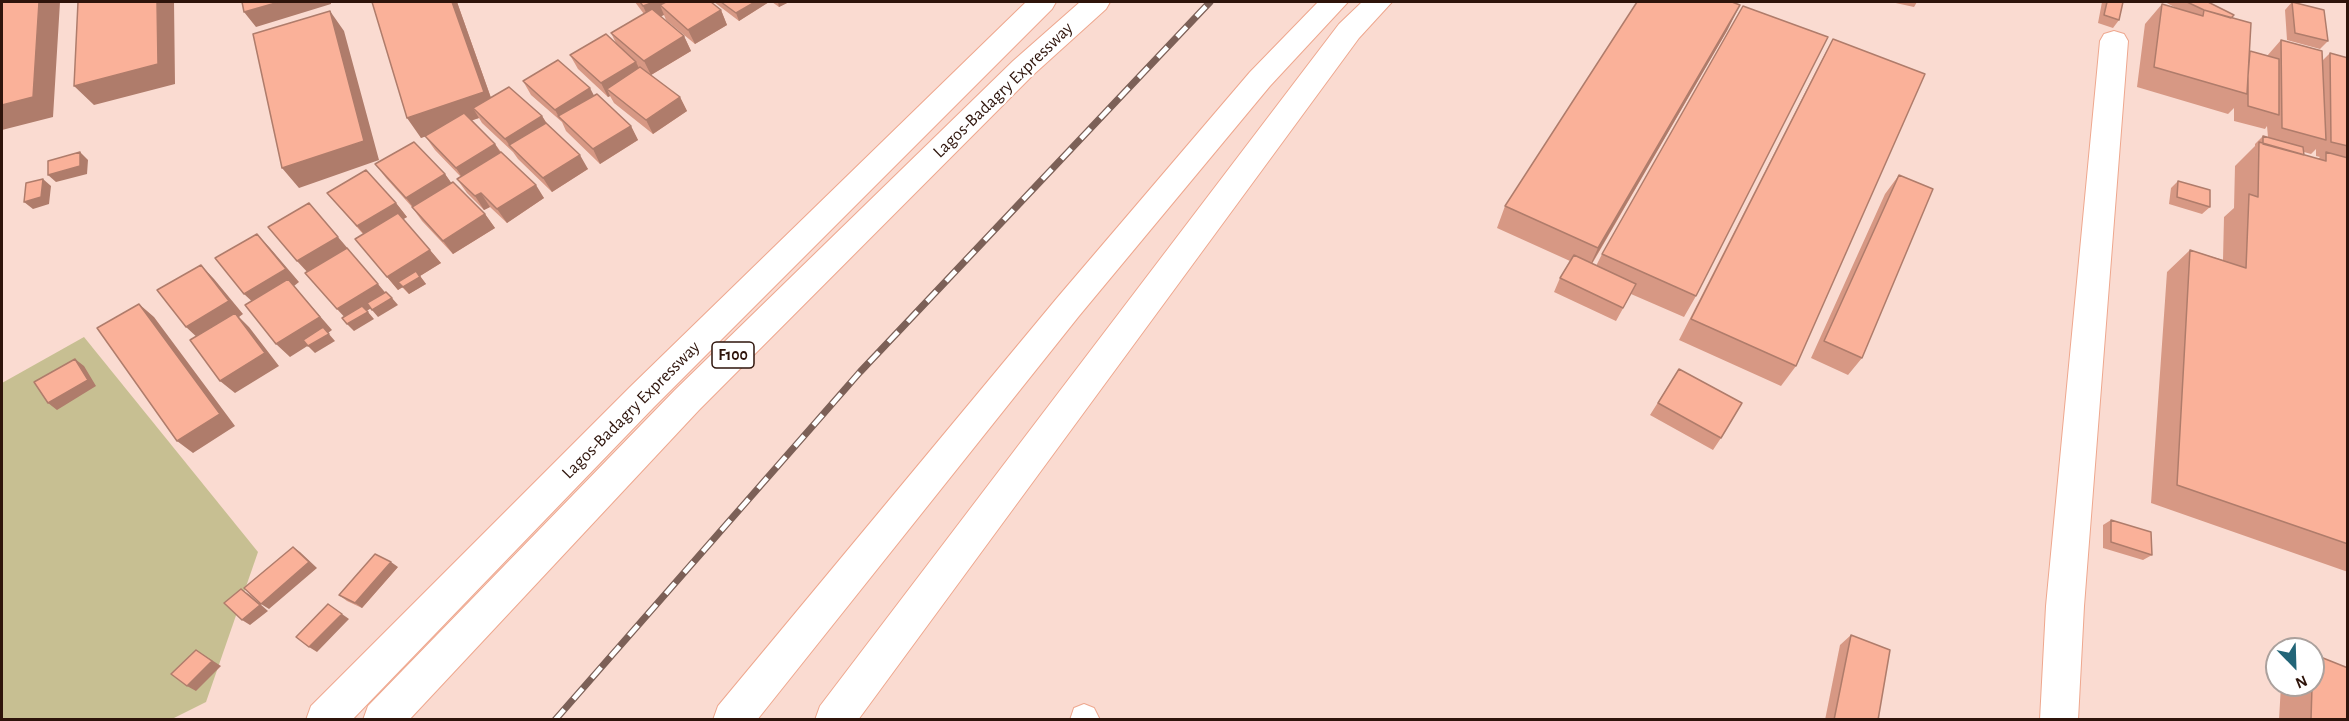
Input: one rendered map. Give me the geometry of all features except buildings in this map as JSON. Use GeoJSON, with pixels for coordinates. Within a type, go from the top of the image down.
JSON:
{"type":"FeatureCollection","features":[{"type":"Feature","properties":{"kind":"main road","name":"Lagos-Badagry Expressway"},"geometry":{"type":"LineString","coordinates":[[325,720],[634,406],[1042,2]]}},
{"type":"Feature","properties":{"kind":"main road","name":"Lagos-Badagry Expressway"},"geometry":{"type":"LineString","coordinates":[[382,720],[687,400],[1023,68],[1096,2]]}},
{"type":"Feature","properties":{"kind":"main road"},"geometry":{"type":"LineString","coordinates":[[732,720],[1068,307],[1260,79],[1334,2]]}},
{"type":"Feature","properties":{"kind":"main road"},"geometry":{"type":"LineString","coordinates":[[834,720],[1341,41],[1378,2]]}},
{"type":"Feature","properties":{"kind":"main road"},"geometry":{"type":"LineString","coordinates":[[2059,720],[2065,606],[2114,41]]}},
{"type":"Feature","properties":{"kind":"shaded area"},"geometry":{"type":"Polygon","coordinates":[[[84,337],[258,552],[206,702],[172,719],[2,719],[2,383],[84,337]]]}},
{"type":"Feature","properties":{"kind":"railway"},"geometry":{"type":"LineString","coordinates":[[555,720],[860,372],[1210,2]]}}]}
